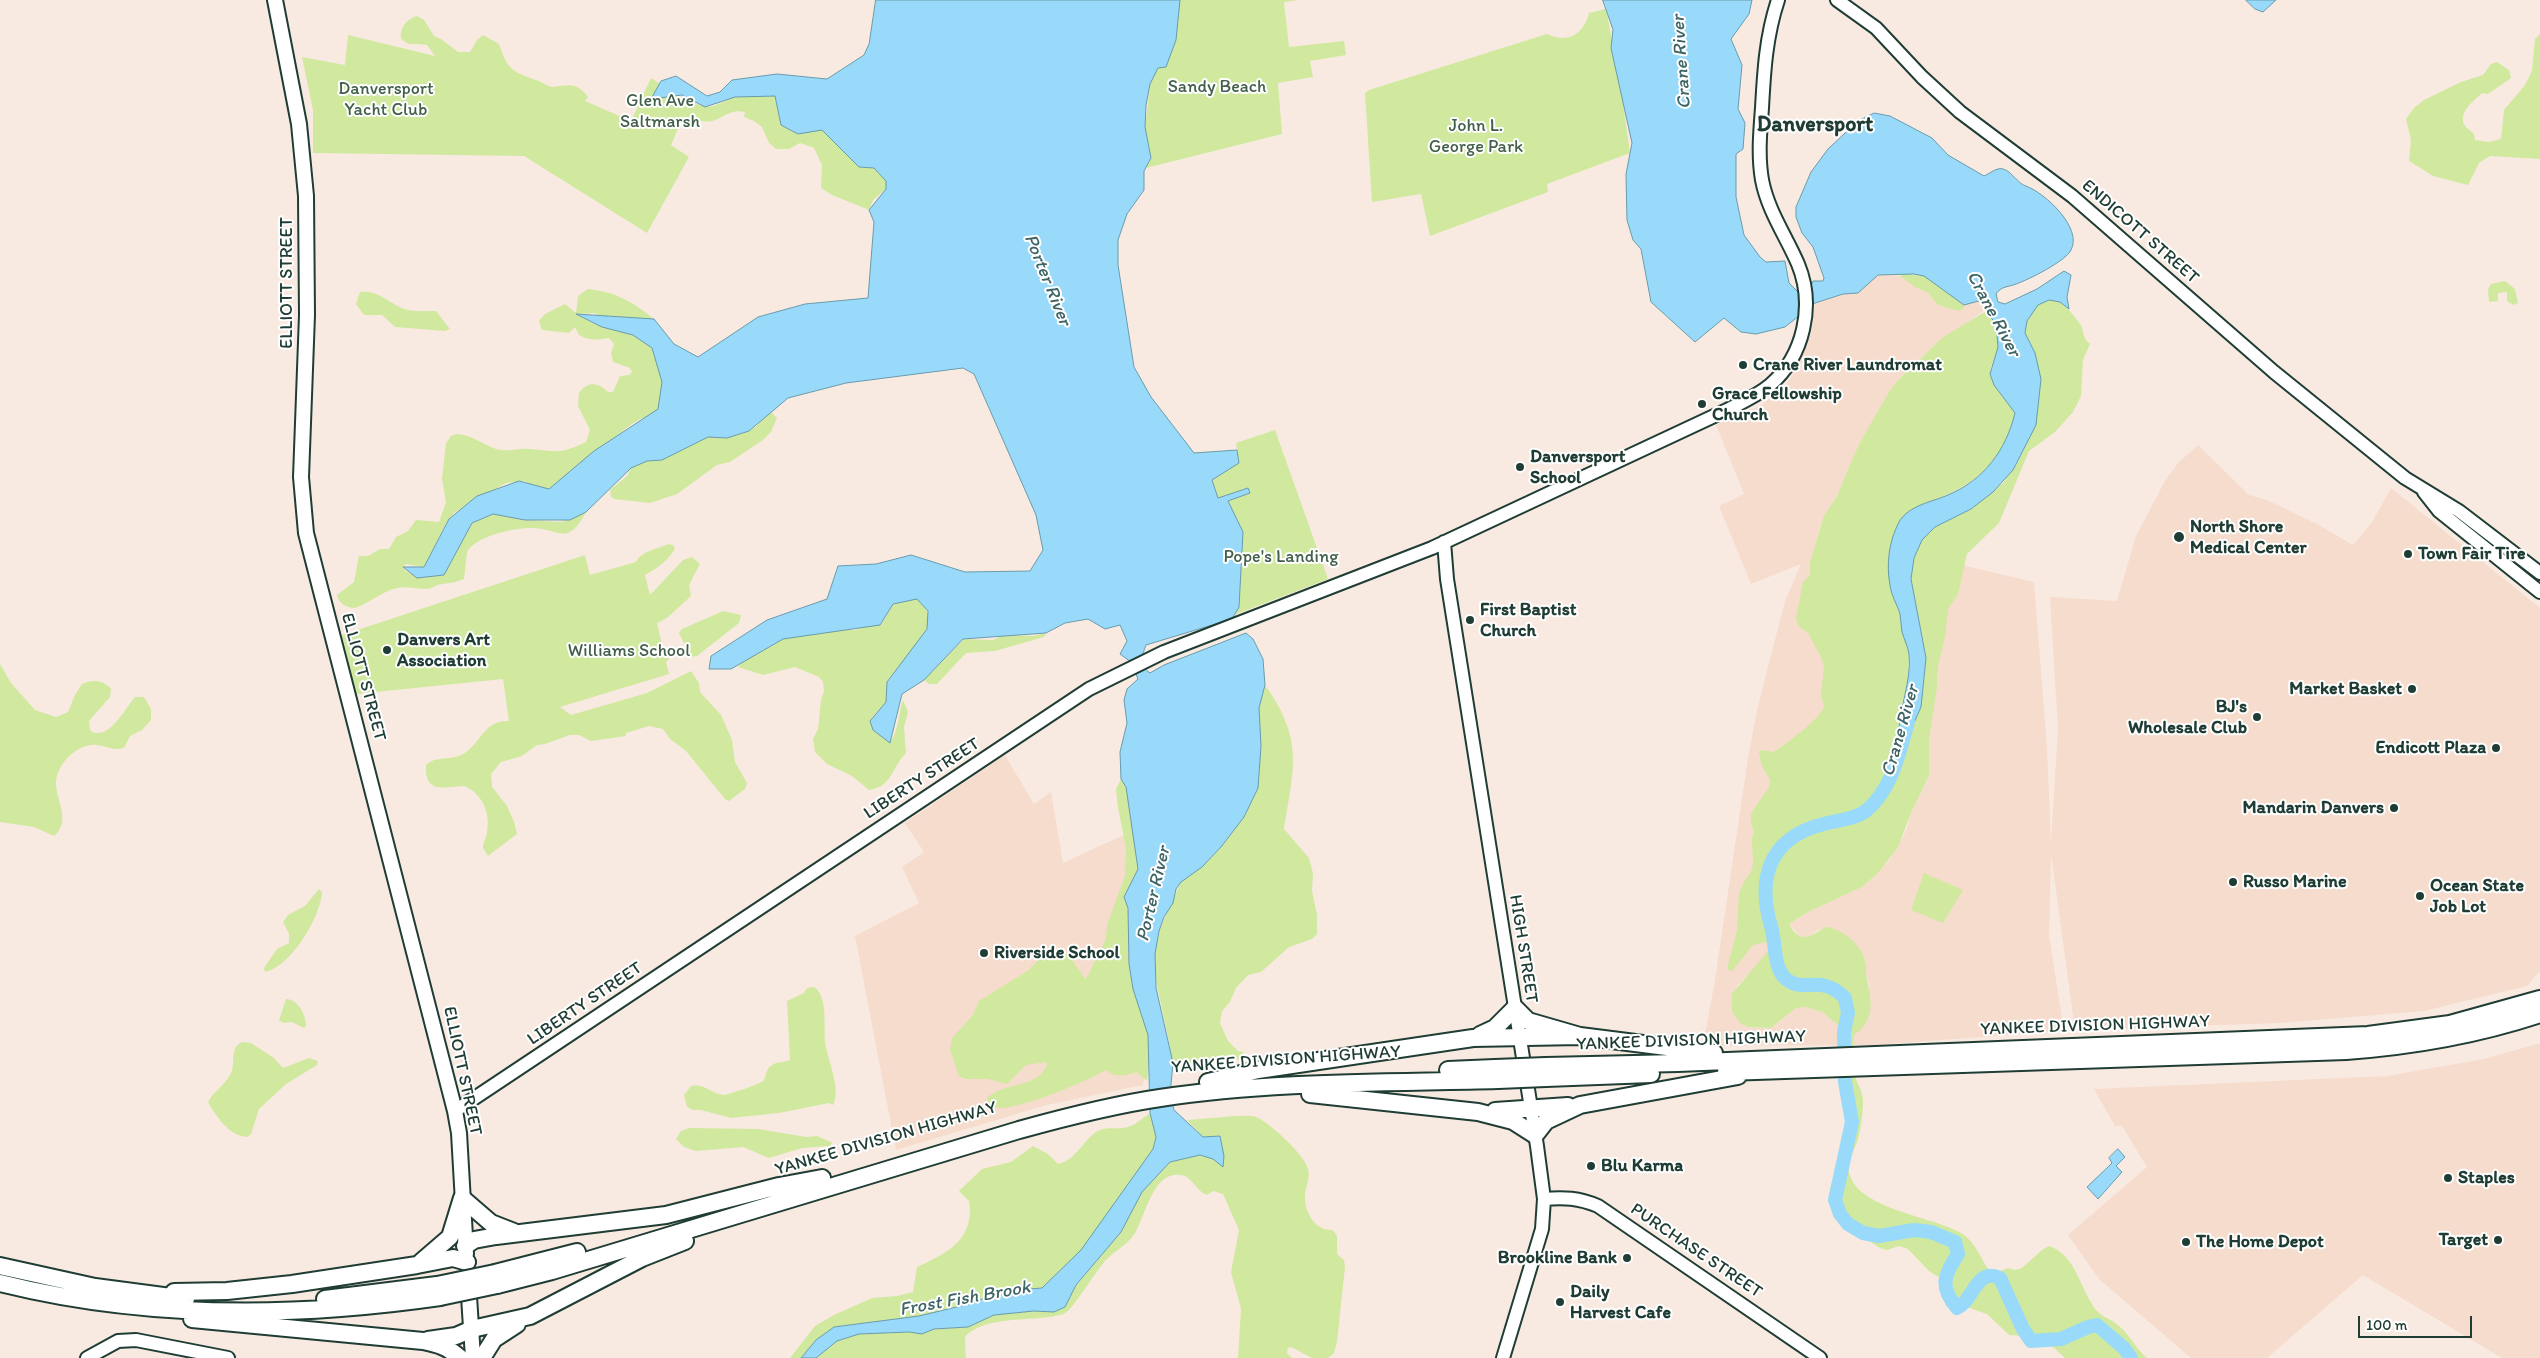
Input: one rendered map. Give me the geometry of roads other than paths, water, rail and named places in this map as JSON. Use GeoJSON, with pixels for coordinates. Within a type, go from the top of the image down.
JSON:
{"type":"FeatureCollection","features":[{"type":"Feature","properties":{"kind":"highway","name":"YANKEE DIVISION HIGHWAY"},"geometry":{"type":"LineString","coordinates":[[1865,1062],[2368,1036],[2450,1024],[2540,1000]]}},
{"type":"Feature","properties":{"kind":"highway"},"geometry":{"type":"LineString","coordinates":[[1473,1038],[1495,1028],[1515,1008],[1528,1021],[1678,1068]]}},
{"type":"Feature","properties":{"kind":"highway","name":"YANKEE DIVISION HIGHWAY"},"geometry":{"type":"LineString","coordinates":[[1184,1090],[1208,1082],[2377,1049],[2410,1046],[2462,1036],[2540,1014]]}},
{"type":"Feature","properties":{"kind":"highway"},"geometry":{"type":"LineString","coordinates":[[1208,1082],[1258,1070],[1473,1038],[1580,1036]]}},
{"type":"Feature","properties":{"kind":"highway"},"geometry":{"type":"LineString","coordinates":[[1263,1088],[1478,1112],[1513,1121],[1535,1136],[1546,1121],[1580,1104],[1678,1068],[1714,1067]]}},
{"type":"Feature","properties":{"kind":"highway","name":"YANKEE DIVISION HIGHWAY"},"geometry":{"type":"LineString","coordinates":[[496,1279],[552,1259],[1057,1110],[1184,1090],[1263,1088],[1497,1074]]}},
{"type":"Feature","properties":{"kind":"highway","name":"YANKEE DIVISION HIGHWAY"},"geometry":{"type":"LineString","coordinates":[[0,1282],[87,1300],[172,1309],[250,1313],[351,1308],[496,1279],[775,1204],[1047,1122],[1140,1097]]}},
{"type":"Feature","properties":{"kind":"highway"},"geometry":{"type":"LineString","coordinates":[[1478,1112],[1580,1104]]}},
{"type":"Feature","properties":{"kind":"highway"},"geometry":{"type":"LineString","coordinates":[[74,1283],[174,1292],[202,1292],[292,1284],[453,1258],[466,1254],[474,1240],[517,1232],[666,1215],[779,1186],[822,1178]]}},
{"type":"Feature","properties":{"kind":"highway"},"geometry":{"type":"LineString","coordinates":[[417,1265],[450,1237],[462,1198],[491,1223],[517,1232]]}},
{"type":"Feature","properties":{"kind":"highway"},"geometry":{"type":"LineString","coordinates":[[482,1358],[494,1339],[530,1316],[642,1258],[775,1204]]}},
{"type":"Feature","properties":{"kind":"highway","name":"YANKEE DIVISION HIGHWAY"},"geometry":{"type":"LineString","coordinates":[[0,1266],[74,1283],[165,1297],[270,1302],[438,1291]]}},
{"type":"Feature","properties":{"kind":"highway"},"geometry":{"type":"LineString","coordinates":[[87,1300],[122,1310],[215,1323],[423,1341],[439,1344],[460,1358]]}},
{"type":"Feature","properties":{"kind":"highway"},"geometry":{"type":"LineString","coordinates":[[423,1341],[456,1336],[472,1330],[530,1316]]}},
{"type":"Feature","properties":{"kind":"main road","name":"ELLIOTT STREET"},"geometry":{"type":"LineString","coordinates":[[275,0],[299,124],[306,196],[307,315],[301,477],[306,533],[455,1111],[459,1133],[473,1358]]}},
{"type":"Feature","properties":{"kind":"main road","name":"LIBERTY STREET"},"geometry":{"type":"LineString","coordinates":[[455,1111],[1089,689],[1148,659],[1444,542],[1754,396],[1777,378],[1789,364],[1799,343],[1805,320],[1804,285],[1799,266],[1768,203],[1760,168],[1766,45],[1778,0]]}},
{"type":"Feature","properties":{"kind":"main road","name":"ENDICOTT STREET"},"geometry":{"type":"LineString","coordinates":[[1837,0],[1876,28],[1922,77],[1960,112],[2054,181],[2268,367],[2422,490],[2459,511],[2540,573]]}},
{"type":"Feature","properties":{"kind":"main road","name":"ENDICOTT STREET"},"geometry":{"type":"LineString","coordinates":[[2422,490],[2439,511],[2540,592]]}},
{"type":"Feature","properties":{"kind":"main road","name":"HIGH STREET"},"geometry":{"type":"LineString","coordinates":[[1444,542],[1447,578],[1544,1199],[1539,1242],[1503,1358]]}},
{"type":"Feature","properties":{"kind":"main road","name":"PURCHASE STREET"},"geometry":{"type":"LineString","coordinates":[[1544,1199],[1562,1197],[1581,1198],[1598,1206],[1820,1358]]}},
{"type":"Feature","properties":{"kind":"main road"},"geometry":{"type":"LineString","coordinates":[[87,1358],[101,1349],[118,1342],[146,1341],[228,1358]]}},
{"type":"Feature","properties":{"kind":"water","name":"Porter River"},"geometry":{"type":"Polygon","coordinates":[[[876,0],[1180,0],[1176,40],[1166,67],[1158,68],[1150,84],[1146,105],[1145,127],[1151,158],[1144,171],[1144,190],[1127,214],[1118,240],[1118,265],[1134,367],[1151,397],[1194,453],[1237,450],[1239,463],[1212,480],[1218,498],[1248,488],[1250,493],[1228,501],[1243,532],[1239,607],[1232,619],[1146,645],[1142,660],[1144,667],[1150,673],[1164,665],[1246,633],[1253,639],[1263,659],[1265,685],[1259,708],[1261,746],[1258,788],[1244,817],[1221,847],[1202,867],[1181,882],[1176,889],[1173,903],[1164,917],[1159,931],[1155,954],[1156,988],[1173,1063],[1170,1095],[1174,1110],[1203,1137],[1220,1136],[1224,1156],[1223,1167],[1213,1159],[1200,1155],[1170,1162],[1142,1192],[1121,1232],[1076,1285],[1065,1307],[1054,1312],[1034,1311],[994,1315],[968,1327],[934,1329],[922,1334],[909,1332],[859,1334],[837,1341],[816,1358],[801,1358],[816,1340],[834,1327],[919,1316],[969,1304],[1003,1291],[1042,1288],[1081,1250],[1153,1149],[1156,1137],[1150,1113],[1148,1035],[1133,989],[1129,964],[1128,908],[1124,897],[1138,869],[1126,787],[1121,779],[1120,752],[1127,723],[1124,700],[1127,689],[1138,679],[1131,662],[1120,654],[1127,641],[1120,625],[1105,629],[1088,619],[1065,623],[1046,633],[963,639],[924,680],[902,694],[890,743],[873,730],[870,721],[886,702],[887,682],[927,629],[928,611],[917,599],[893,604],[880,625],[783,639],[731,669],[709,669],[711,656],[767,620],[827,599],[838,566],[876,564],[911,555],[965,572],[1030,571],[1043,550],[1036,515],[974,374],[963,368],[846,383],[788,398],[749,431],[727,438],[708,437],[662,460],[647,461],[631,468],[586,512],[570,520],[525,520],[493,514],[472,523],[444,575],[417,578],[403,567],[424,567],[449,519],[477,496],[519,481],[549,489],[594,451],[658,409],[662,382],[652,348],[633,335],[602,327],[576,314],[654,319],[674,344],[698,357],[758,317],[805,304],[868,298],[874,222],[869,210],[886,189],[886,181],[874,168],[859,167],[822,130],[798,134],[781,125],[775,96],[735,97],[705,107],[682,95],[651,99],[661,81],[676,76],[707,96],[720,92],[732,80],[777,74],[827,79],[864,55],[869,44],[876,0]]]}},
{"type":"Feature","properties":{"kind":"water"},"geometry":{"type":"Polygon","coordinates":[[[1603,0],[1752,0],[1749,14],[1731,39],[1742,65],[1738,109],[1745,123],[1743,149],[1736,154],[1736,197],[1744,235],[1766,262],[1785,261],[1789,283],[1799,293],[1809,290],[1813,281],[1823,281],[1824,278],[1813,247],[1802,233],[1796,217],[1796,207],[1811,172],[1828,149],[1858,121],[1874,113],[1890,116],[1932,138],[1948,155],[1984,176],[1996,170],[2006,170],[2022,184],[2043,196],[2052,204],[2060,212],[2072,232],[2071,250],[2062,259],[2046,270],[2029,279],[2003,288],[1996,294],[1998,302],[2005,304],[2037,289],[2064,271],[2071,275],[2067,297],[2069,309],[2060,302],[2049,300],[2038,305],[2027,321],[2025,333],[2035,353],[2041,379],[2036,425],[2013,470],[1993,492],[1971,509],[1935,527],[1922,540],[1914,558],[1911,579],[1926,658],[1921,707],[1905,743],[1899,737],[1899,727],[1909,675],[1909,654],[1902,632],[1900,614],[1891,589],[1888,569],[1889,553],[1896,529],[1903,516],[1921,505],[1961,489],[1972,481],[1992,462],[2006,439],[2015,413],[1994,385],[1990,374],[1998,347],[1996,324],[1986,311],[1986,305],[1982,300],[1964,305],[1924,276],[1914,274],[1878,275],[1858,293],[1843,294],[1815,303],[1785,327],[1756,334],[1741,332],[1724,318],[1695,342],[1651,302],[1641,249],[1633,240],[1627,220],[1626,174],[1632,143],[1611,48],[1613,30],[1603,0]]]}},
{"type":"Feature","properties":{"kind":"water"},"geometry":{"type":"Polygon","coordinates":[[[2246,0],[2276,0],[2263,12],[2255,9],[2246,0]]]}},
{"type":"Feature","properties":{"kind":"water"},"geometry":{"type":"Polygon","coordinates":[[[2118,1149],[2125,1157],[2116,1166],[2122,1172],[2098,1199],[2087,1187],[2112,1163],[2109,1158],[2118,1149]]]}},
{"type":"Feature","properties":{"kind":"waterway","name":"Crane River"},"geometry":{"type":"LineString","coordinates":[[1908,722],[1894,769],[1876,801],[1857,816],[1820,825],[1803,831],[1789,840],[1778,851],[1771,863],[1767,877],[1767,909],[1773,932],[1777,962],[1782,974],[1786,979],[1796,984],[1829,987],[1845,998],[1848,1013],[1844,1032],[1845,1082],[1852,1122],[1835,1200],[1840,1214],[1848,1224],[1863,1233],[1879,1236],[1914,1230],[1931,1232],[1955,1242],[1958,1254],[1949,1268],[1946,1287],[1951,1301],[1957,1308],[1963,1304],[1980,1281],[1992,1276],[2000,1278],[2023,1329],[2031,1341],[2061,1339],[2097,1325],[2124,1348],[2131,1358]]}},
{"type":"Feature","properties":{"kind":"place","name":"Crane River Laundromat"},"geometry":{"type":"Point","coordinates":[1743,365]}},
{"type":"Feature","properties":{"kind":"place","name":"Grace Fellowship Church"},"geometry":{"type":"Point","coordinates":[1702,404]}},
{"type":"Feature","properties":{"kind":"place","name":"Danversport School"},"geometry":{"type":"Point","coordinates":[1520,467]}},
{"type":"Feature","properties":{"kind":"place","name":"North Shore Medical Center"},"geometry":{"type":"Point","coordinates":[2179,537]}},
{"type":"Feature","properties":{"kind":"place","name":"Town Fair Tire"},"geometry":{"type":"Point","coordinates":[2408,554]}},
{"type":"Feature","properties":{"kind":"place","name":"First Baptist Church"},"geometry":{"type":"Point","coordinates":[1470,620]}},
{"type":"Feature","properties":{"kind":"place","name":"Danvers Art Association"},"geometry":{"type":"Point","coordinates":[387,650]}},
{"type":"Feature","properties":{"kind":"place","name":"Market Basket"},"geometry":{"type":"Point","coordinates":[2412,689]}},
{"type":"Feature","properties":{"kind":"place","name":"BJ's Wholesale Club"},"geometry":{"type":"Point","coordinates":[2257,717]}},
{"type":"Feature","properties":{"kind":"place","name":"Endicott Plaza"},"geometry":{"type":"Point","coordinates":[2496,748]}},
{"type":"Feature","properties":{"kind":"place","name":"Mandarin Danvers"},"geometry":{"type":"Point","coordinates":[2394,808]}},
{"type":"Feature","properties":{"kind":"place","name":"Russo Marine"},"geometry":{"type":"Point","coordinates":[2233,882]}},
{"type":"Feature","properties":{"kind":"place","name":"Ocean State Job Lot"},"geometry":{"type":"Point","coordinates":[2420,896]}},
{"type":"Feature","properties":{"kind":"place","name":"Riverside School"},"geometry":{"type":"Point","coordinates":[984,953]}},
{"type":"Feature","properties":{"kind":"place","name":"Blu Karma"},"geometry":{"type":"Point","coordinates":[1591,1166]}},
{"type":"Feature","properties":{"kind":"place","name":"Staples"},"geometry":{"type":"Point","coordinates":[2448,1178]}},
{"type":"Feature","properties":{"kind":"place","name":"Target"},"geometry":{"type":"Point","coordinates":[2498,1240]}},
{"type":"Feature","properties":{"kind":"place","name":"The Home Depot"},"geometry":{"type":"Point","coordinates":[2186,1242]}},
{"type":"Feature","properties":{"kind":"place","name":"Brookline Bank"},"geometry":{"type":"Point","coordinates":[1627,1258]}},
{"type":"Feature","properties":{"kind":"place","name":"Daily Harvest Cafe"},"geometry":{"type":"Point","coordinates":[1560,1302]}},
{"type":"Feature","properties":{"kind":"district","name":"Danversport"},"geometry":{"type":"Point","coordinates":[1815,125]}},
{"type":"Feature","properties":{"kind":"park label","name":"Sandy Beach"},"geometry":{"type":"Point","coordinates":[1217,87]}},
{"type":"Feature","properties":{"kind":"park label","name":"Danversport Yacht Club"},"geometry":{"type":"Point","coordinates":[386,99]}},
{"type":"Feature","properties":{"kind":"park label","name":"Glen Ave Saltmarsh"},"geometry":{"type":"Point","coordinates":[660,111]}},
{"type":"Feature","properties":{"kind":"park label","name":"John L. George Park"},"geometry":{"type":"Point","coordinates":[1476,136]}},
{"type":"Feature","properties":{"kind":"park label","name":"Pope's Landing"},"geometry":{"type":"Point","coordinates":[1281,557]}},
{"type":"Feature","properties":{"kind":"park label","name":"Williams School"},"geometry":{"type":"Point","coordinates":[629,651]}},
{"type":"Feature","properties":{"kind":"water label","name":"Frost Fish Brook"},"geometry":{"type":"Point","coordinates":[965,1299]}}]}
